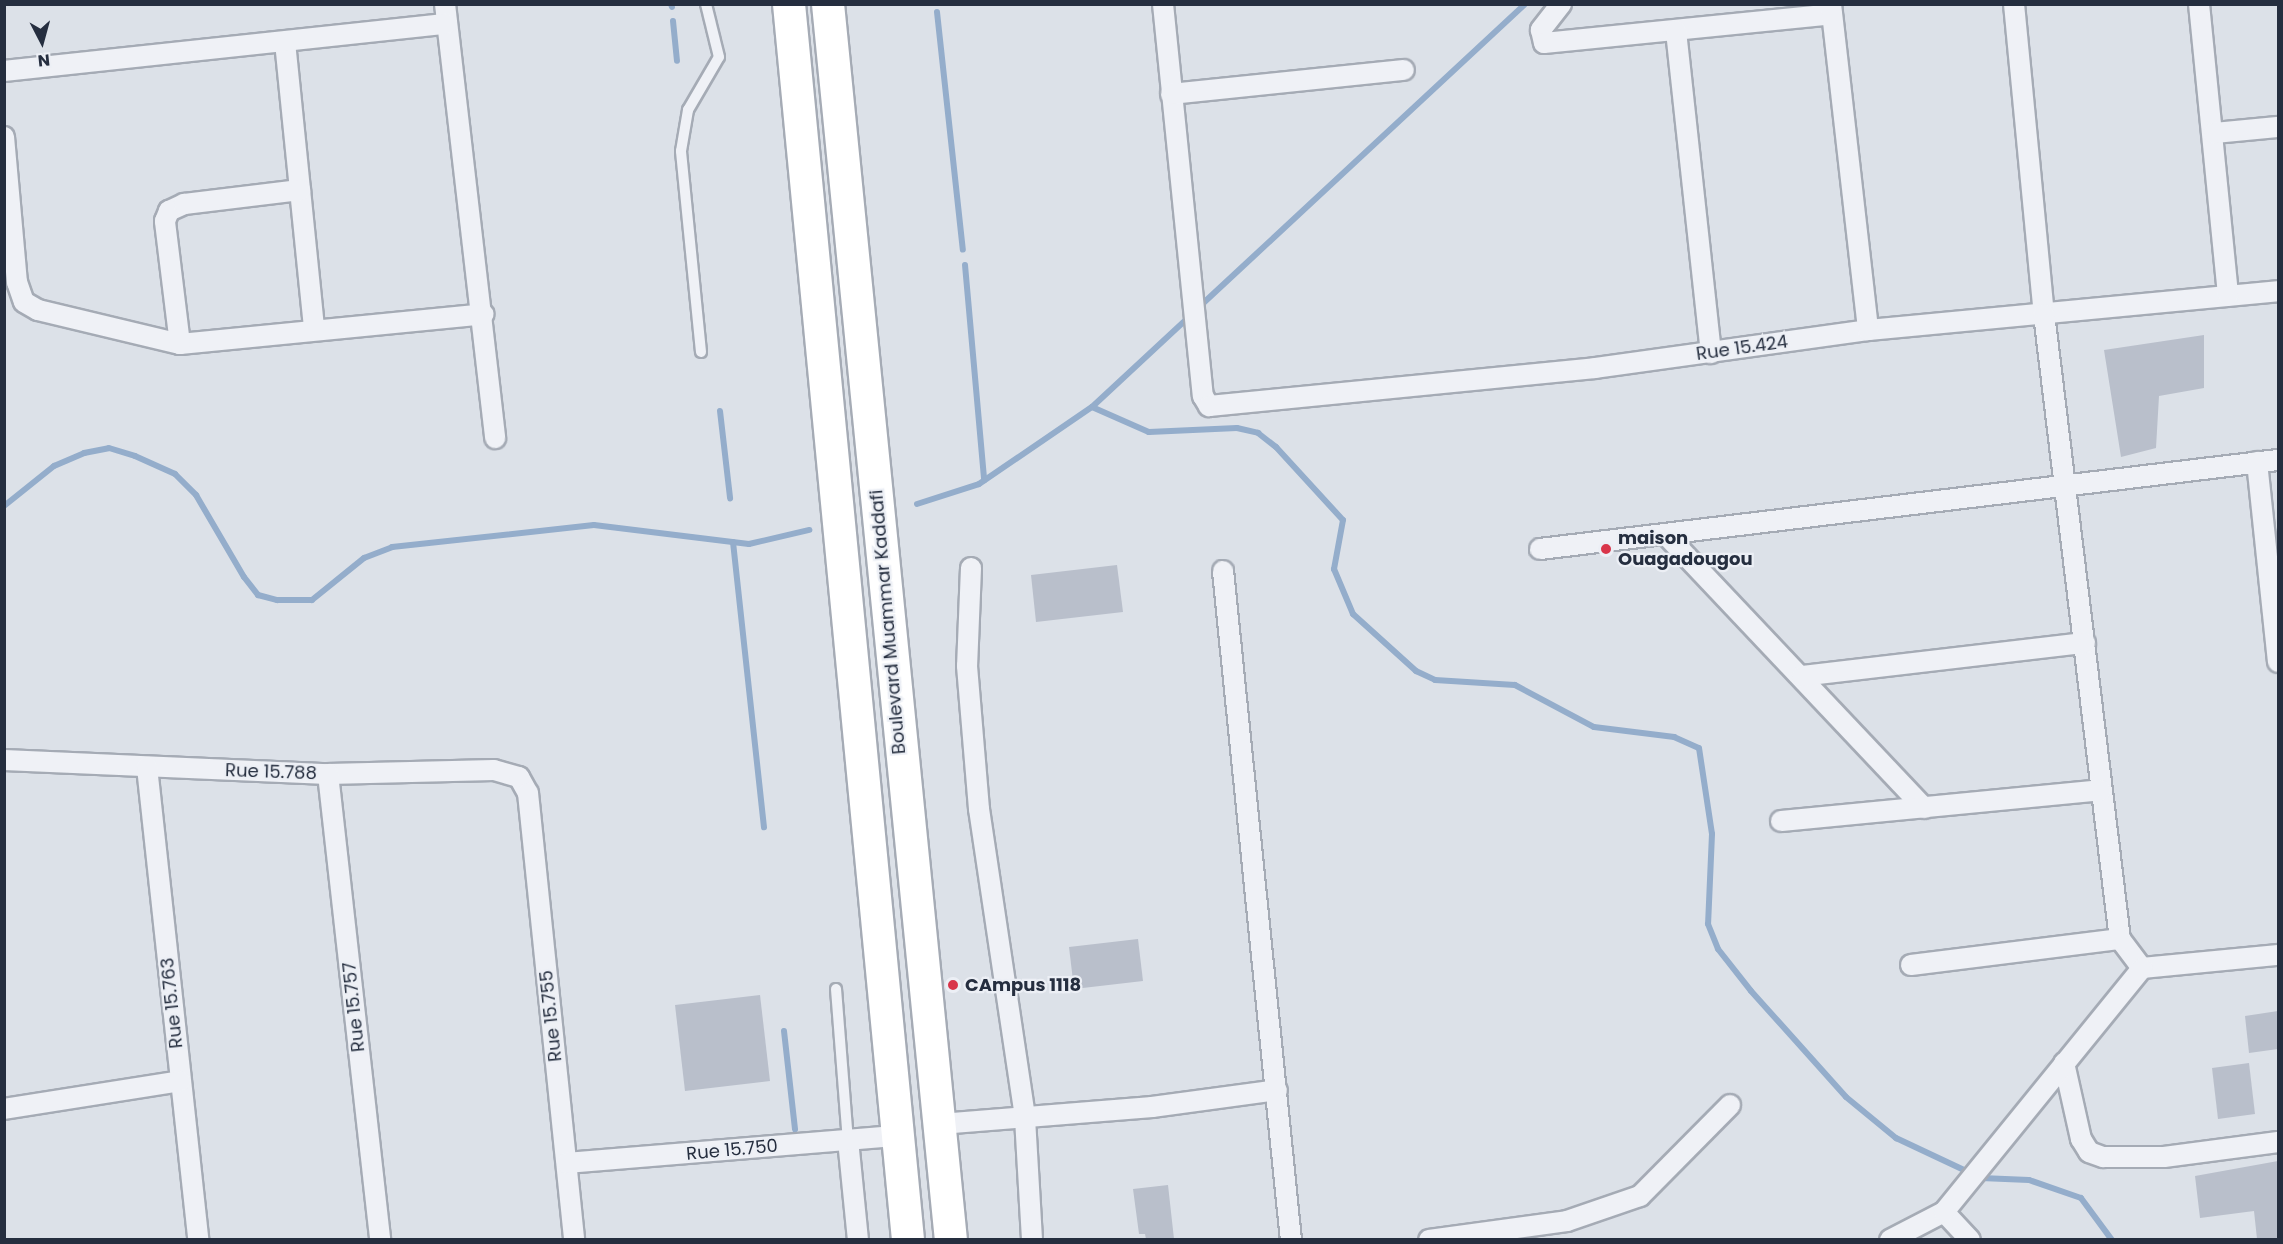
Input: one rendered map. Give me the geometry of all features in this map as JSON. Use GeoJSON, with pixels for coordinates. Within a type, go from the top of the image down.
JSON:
{"type":"FeatureCollection","features":[{"type":"Feature","properties":{"kind":"main road","name":"Boulevard Muammar Kaddafi"},"geometry":{"type":"LineString","coordinates":[[789,4],[908,1239]]}},
{"type":"Feature","properties":{"kind":"main road","name":"Boulevard Muammar Kaddafi"},"geometry":{"type":"LineString","coordinates":[[828,4],[951,1239]]}},
{"type":"Feature","properties":{"kind":"street"},"geometry":{"type":"LineString","coordinates":[[1163,4],[1171,94],[1404,70]]}},
{"type":"Feature","properties":{"kind":"street"},"geometry":{"type":"LineString","coordinates":[[1561,4],[1541,30],[1544,43],[1676,31],[1832,9],[1868,330]]}},
{"type":"Feature","properties":{"kind":"street"},"geometry":{"type":"LineString","coordinates":[[2014,4],[2044,314],[2120,939],[2142,968]]}},
{"type":"Feature","properties":{"kind":"street"},"geometry":{"type":"LineString","coordinates":[[2199,4],[2214,133],[2228,296]]}},
{"type":"Feature","properties":{"kind":"street"},"geometry":{"type":"LineString","coordinates":[[4,71],[285,42],[446,14],[484,314],[495,438]]}},
{"type":"Feature","properties":{"kind":"street"},"geometry":{"type":"LineString","coordinates":[[1676,31],[1711,353]]}},
{"type":"Feature","properties":{"kind":"street"},"geometry":{"type":"LineString","coordinates":[[285,42],[314,327]]}},
{"type":"Feature","properties":{"kind":"street","name":"Rue 15.424"},"geometry":{"type":"LineString","coordinates":[[1171,94],[1206,404],[1356,394],[1711,353],[1868,330],[2278,291]]}},
{"type":"Feature","properties":{"kind":"street"},"geometry":{"type":"LineString","coordinates":[[2214,133],[2278,127]]}},
{"type":"Feature","properties":{"kind":"street"},"geometry":{"type":"LineString","coordinates":[[4,137],[17,282],[24,302],[38,310],[180,344],[314,327],[484,314]]}},
{"type":"Feature","properties":{"kind":"street"},"geometry":{"type":"LineString","coordinates":[[180,344],[165,221],[168,211],[184,204],[300,190]]}},
{"type":"Feature","properties":{"kind":"street"},"geometry":{"type":"LineString","coordinates":[[1540,549],[1668,537],[2278,460]]}},
{"type":"Feature","properties":{"kind":"street"},"geometry":{"type":"LineString","coordinates":[[2257,462],[2276,623],[2278,662]]}},
{"type":"Feature","properties":{"kind":"street"},"geometry":{"type":"LineString","coordinates":[[1668,537],[1802,676],[1924,808]]}},
{"type":"Feature","properties":{"kind":"street"},"geometry":{"type":"LineString","coordinates":[[970,568],[967,666],[979,809],[1025,1118],[1032,1239]]}},
{"type":"Feature","properties":{"kind":"street"},"geometry":{"type":"LineString","coordinates":[[1223,571],[1278,1090],[1291,1239]]}},
{"type":"Feature","properties":{"kind":"street"},"geometry":{"type":"LineString","coordinates":[[1802,676],[2085,643]]}},
{"type":"Feature","properties":{"kind":"street","name":"Rue 15.788"},"geometry":{"type":"LineString","coordinates":[[4,760],[328,774],[494,770],[519,777],[528,793]]}},
{"type":"Feature","properties":{"kind":"street","name":"Rue 15.763"},"geometry":{"type":"LineString","coordinates":[[147,767],[198,1239]]}},
{"type":"Feature","properties":{"kind":"street","name":"Rue 15.757"},"geometry":{"type":"LineString","coordinates":[[328,774],[381,1239]]}},
{"type":"Feature","properties":{"kind":"street"},"geometry":{"type":"LineString","coordinates":[[1781,821],[2101,790]]}},
{"type":"Feature","properties":{"kind":"street","name":"Rue 15.755"},"geometry":{"type":"LineString","coordinates":[[528,793],[574,1239]]}},
{"type":"Feature","properties":{"kind":"street"},"geometry":{"type":"LineString","coordinates":[[1911,965],[2120,939]]}},
{"type":"Feature","properties":{"kind":"street"},"geometry":{"type":"LineString","coordinates":[[1890,1239],[1944,1212],[2142,968],[2278,955]]}},
{"type":"Feature","properties":{"kind":"street"},"geometry":{"type":"LineString","coordinates":[[2064,1063],[2080,1139],[2089,1152],[2164,1157],[2278,1142]]}},
{"type":"Feature","properties":{"kind":"street"},"geometry":{"type":"LineString","coordinates":[[4,1109],[180,1081]]}},
{"type":"Feature","properties":{"kind":"street"},"geometry":{"type":"LineString","coordinates":[[940,1124],[1025,1118],[1278,1090]]}},
{"type":"Feature","properties":{"kind":"street"},"geometry":{"type":"LineString","coordinates":[[1429,1239],[1567,1221],[1640,1196],[1730,1105]]}},
{"type":"Feature","properties":{"kind":"street","name":"Rue 15.750"},"geometry":{"type":"LineString","coordinates":[[567,1163],[897,1136]]}},
{"type":"Feature","properties":{"kind":"street"},"geometry":{"type":"LineString","coordinates":[[848,1140],[858,1239]]}},
{"type":"Feature","properties":{"kind":"street"},"geometry":{"type":"LineString","coordinates":[[1944,1212],[1970,1239]]}},
{"type":"Feature","properties":{"kind":"lane"},"geometry":{"type":"LineString","coordinates":[[701,352],[681,151],[688,110],[719,57],[706,4]]}},
{"type":"Feature","properties":{"kind":"lane"},"geometry":{"type":"LineString","coordinates":[[836,989],[848,1140]]}},
{"type":"Feature","properties":{"kind":"building"},"geometry":{"type":"Polygon","coordinates":[[[2204,335],[2204,388],[2159,396],[2156,448],[2121,457],[2104,350],[2204,335]]]}},
{"type":"Feature","properties":{"kind":"building"},"geometry":{"type":"Polygon","coordinates":[[[1117,565],[1123,612],[1036,622],[1031,575],[1117,565]]]}},
{"type":"Feature","properties":{"kind":"building"},"geometry":{"type":"Polygon","coordinates":[[[1138,939],[1143,981],[1074,989],[1069,947],[1138,939]]]}},
{"type":"Feature","properties":{"kind":"building"},"geometry":{"type":"Polygon","coordinates":[[[760,995],[770,1081],[685,1091],[675,1005],[760,995]]]}},
{"type":"Feature","properties":{"kind":"building"},"geometry":{"type":"Polygon","coordinates":[[[2278,1011],[2278,1049],[2249,1053],[2245,1016],[2278,1011]]]}},
{"type":"Feature","properties":{"kind":"building"},"geometry":{"type":"Polygon","coordinates":[[[2249,1063],[2255,1114],[2218,1119],[2212,1068],[2249,1063]]]}},
{"type":"Feature","properties":{"kind":"building"},"geometry":{"type":"Polygon","coordinates":[[[2278,1161],[2278,1239],[2257,1239],[2254,1211],[2200,1218],[2195,1176],[2278,1161]]]}},
{"type":"Feature","properties":{"kind":"building"},"geometry":{"type":"Polygon","coordinates":[[[1168,1185],[1174,1239],[1146,1239],[1145,1234],[1139,1234],[1133,1189],[1168,1185]]]}},
{"type":"Feature","properties":{"kind":"waterway"},"geometry":{"type":"LineString","coordinates":[[1198,308],[1525,4]]}},
{"type":"Feature","properties":{"kind":"waterway"},"geometry":{"type":"LineString","coordinates":[[937,12],[963,250]]}},
{"type":"Feature","properties":{"kind":"waterway"},"geometry":{"type":"LineString","coordinates":[[673,21],[677,61]]}},
{"type":"Feature","properties":{"kind":"waterway"},"geometry":{"type":"LineString","coordinates":[[965,265],[984,480]]}},
{"type":"Feature","properties":{"kind":"waterway"},"geometry":{"type":"LineString","coordinates":[[917,504],[979,484],[1092,407],[1191,315]]}},
{"type":"Feature","properties":{"kind":"waterway"},"geometry":{"type":"LineString","coordinates":[[1092,407],[1149,432],[1237,428],[1258,433],[1276,447],[1343,520],[1334,569],[1353,614],[1416,671],[1435,680],[1515,685],[1594,727],[1674,737],[1699,748],[1712,834],[1708,924],[1718,949],[1751,991],[1846,1097],[1896,1138],[1981,1178],[2029,1180],[2081,1198],[2112,1240]]}},
{"type":"Feature","properties":{"kind":"waterway"},"geometry":{"type":"LineString","coordinates":[[720,411],[730,498]]}},
{"type":"Feature","properties":{"kind":"waterway"},"geometry":{"type":"LineString","coordinates":[[4,506],[54,466],[84,453],[109,448],[135,456],[175,474],[196,495],[244,577],[258,595],[277,600],[312,600],[364,558],[392,547],[594,525],[749,544],[809,530]]}},
{"type":"Feature","properties":{"kind":"waterway"},"geometry":{"type":"LineString","coordinates":[[733,542],[764,827]]}},
{"type":"Feature","properties":{"kind":"waterway"},"geometry":{"type":"LineString","coordinates":[[784,1031],[795,1129]]}},
{"type":"Feature","properties":{"kind":"place","name":"maison Ouagadougou"},"geometry":{"type":"Point","coordinates":[1606,549]}},
{"type":"Feature","properties":{"kind":"place","name":"CAmpus 1118"},"geometry":{"type":"Point","coordinates":[953,985]}}]}
